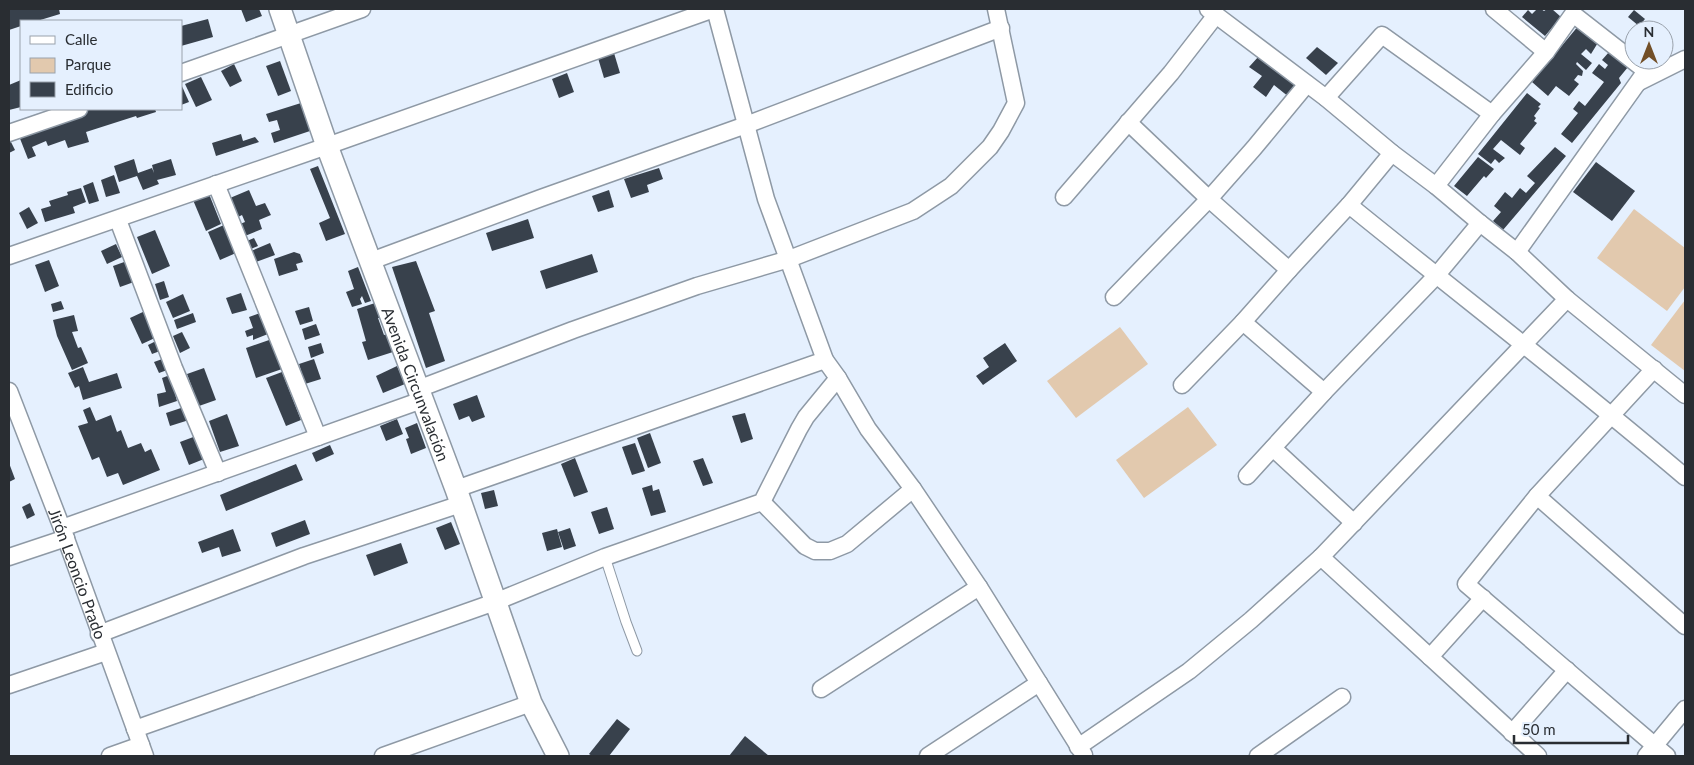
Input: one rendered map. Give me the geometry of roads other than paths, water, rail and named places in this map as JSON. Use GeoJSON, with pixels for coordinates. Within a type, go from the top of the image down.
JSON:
{"type":"FeatureCollection","features":[{"type":"Feature","properties":{"kind":"street","name":"Avenida Circunvalación"},"geometry":{"type":"LineString","coordinates":[[280,9],[327,146],[458,496],[531,703],[558,756]]}},
{"type":"Feature","properties":{"kind":"street"},"geometry":{"type":"LineString","coordinates":[[182,73],[362,9]]}},
{"type":"Feature","properties":{"kind":"street"},"geometry":{"type":"LineString","coordinates":[[9,256],[118,220],[714,9],[766,199],[825,360],[838,378],[868,429],[913,489],[978,587],[1081,752],[1189,671],[1251,620],[1321,557],[1567,298]]}},
{"type":"Feature","properties":{"kind":"street"},"geometry":{"type":"LineString","coordinates":[[9,557],[64,533],[218,473],[318,437],[573,330],[697,286],[788,259],[913,211],[951,186],[990,147],[1016,103],[996,9]]}},
{"type":"Feature","properties":{"kind":"street"},"geometry":{"type":"LineString","coordinates":[[1494,9],[1546,52]]}},
{"type":"Feature","properties":{"kind":"street"},"geometry":{"type":"LineString","coordinates":[[1064,197],[1171,73],[1212,12],[1326,98],[1392,153],[1518,252],[1567,298],[1685,395]]}},
{"type":"Feature","properties":{"kind":"street"},"geometry":{"type":"LineString","coordinates":[[1436,186],[1492,114],[1546,52],[1573,14],[1646,71],[1518,252]]}},
{"type":"Feature","properties":{"kind":"street"},"geometry":{"type":"LineString","coordinates":[[371,261],[746,125],[1001,28]]}},
{"type":"Feature","properties":{"kind":"street"},"geometry":{"type":"LineString","coordinates":[[1326,98],[1382,34],[1492,114]]}},
{"type":"Feature","properties":{"kind":"street"},"geometry":{"type":"LineString","coordinates":[[1639,82],[1685,59]]}},
{"type":"Feature","properties":{"kind":"street"},"geometry":{"type":"LineString","coordinates":[[1114,297],[1209,199],[1307,84]]}},
{"type":"Feature","properties":{"kind":"street"},"geometry":{"type":"LineString","coordinates":[[9,133],[76,110]]}},
{"type":"Feature","properties":{"kind":"street"},"geometry":{"type":"LineString","coordinates":[[1128,122],[1209,199],[1289,270]]}},
{"type":"Feature","properties":{"kind":"street"},"geometry":{"type":"LineString","coordinates":[[1182,385],[1244,322],[1349,205],[1392,153]]}},
{"type":"Feature","properties":{"kind":"street"},"geometry":{"type":"LineString","coordinates":[[216,184],[318,437]]}},
{"type":"Feature","properties":{"kind":"street"},"geometry":{"type":"LineString","coordinates":[[1349,205],[1612,415],[1685,477]]}},
{"type":"Feature","properties":{"kind":"street"},"geometry":{"type":"LineString","coordinates":[[118,220],[174,368],[218,473]]}},
{"type":"Feature","properties":{"kind":"street"},"geometry":{"type":"LineString","coordinates":[[1247,476],[1324,392],[1436,276],[1480,223]]}},
{"type":"Feature","properties":{"kind":"street"},"geometry":{"type":"LineString","coordinates":[[1244,322],[1324,392]]}},
{"type":"Feature","properties":{"kind":"street"},"geometry":{"type":"LineString","coordinates":[[99,634],[458,496],[825,360]]}},
{"type":"Feature","properties":{"kind":"street"},"geometry":{"type":"LineString","coordinates":[[1654,369],[1537,496],[1466,584],[1567,670],[1656,753],[1685,709]]}},
{"type":"Feature","properties":{"kind":"street"},"geometry":{"type":"LineString","coordinates":[[135,729],[495,602],[605,557],[762,502],[806,417],[838,378]]}},
{"type":"Feature","properties":{"kind":"street","name":"Jirón Leoncio Prado"},"geometry":{"type":"LineString","coordinates":[[9,391],[15,424],[64,533],[99,634],[143,751]]}},
{"type":"Feature","properties":{"kind":"street"},"geometry":{"type":"LineString","coordinates":[[1273,448],[1354,523]]}},
{"type":"Feature","properties":{"kind":"street"},"geometry":{"type":"LineString","coordinates":[[762,502],[805,546],[815,551],[830,551],[847,544],[913,489]]}},
{"type":"Feature","properties":{"kind":"street"},"geometry":{"type":"LineString","coordinates":[[1537,496],[1685,626]]}},
{"type":"Feature","properties":{"kind":"street"},"geometry":{"type":"LineString","coordinates":[[1321,557],[1538,756]]}},
{"type":"Feature","properties":{"kind":"street"},"geometry":{"type":"LineString","coordinates":[[821,689],[978,587]]}},
{"type":"Feature","properties":{"kind":"street"},"geometry":{"type":"LineString","coordinates":[[1430,657],[1483,598]]}},
{"type":"Feature","properties":{"kind":"street"},"geometry":{"type":"LineString","coordinates":[[9,685],[106,652]]}},
{"type":"Feature","properties":{"kind":"street"},"geometry":{"type":"LineString","coordinates":[[1512,733],[1567,670]]}},
{"type":"Feature","properties":{"kind":"street"},"geometry":{"type":"LineString","coordinates":[[928,756],[1039,683]]}},
{"type":"Feature","properties":{"kind":"street"},"geometry":{"type":"LineString","coordinates":[[1258,756],[1342,697]]}},
{"type":"Feature","properties":{"kind":"street"},"geometry":{"type":"LineString","coordinates":[[383,756],[531,703]]}},
{"type":"Feature","properties":{"kind":"street"},"geometry":{"type":"LineString","coordinates":[[110,756],[143,751]]}},
{"type":"Feature","properties":{"kind":"lane"},"geometry":{"type":"LineString","coordinates":[[605,557],[637,651]]}}]}
